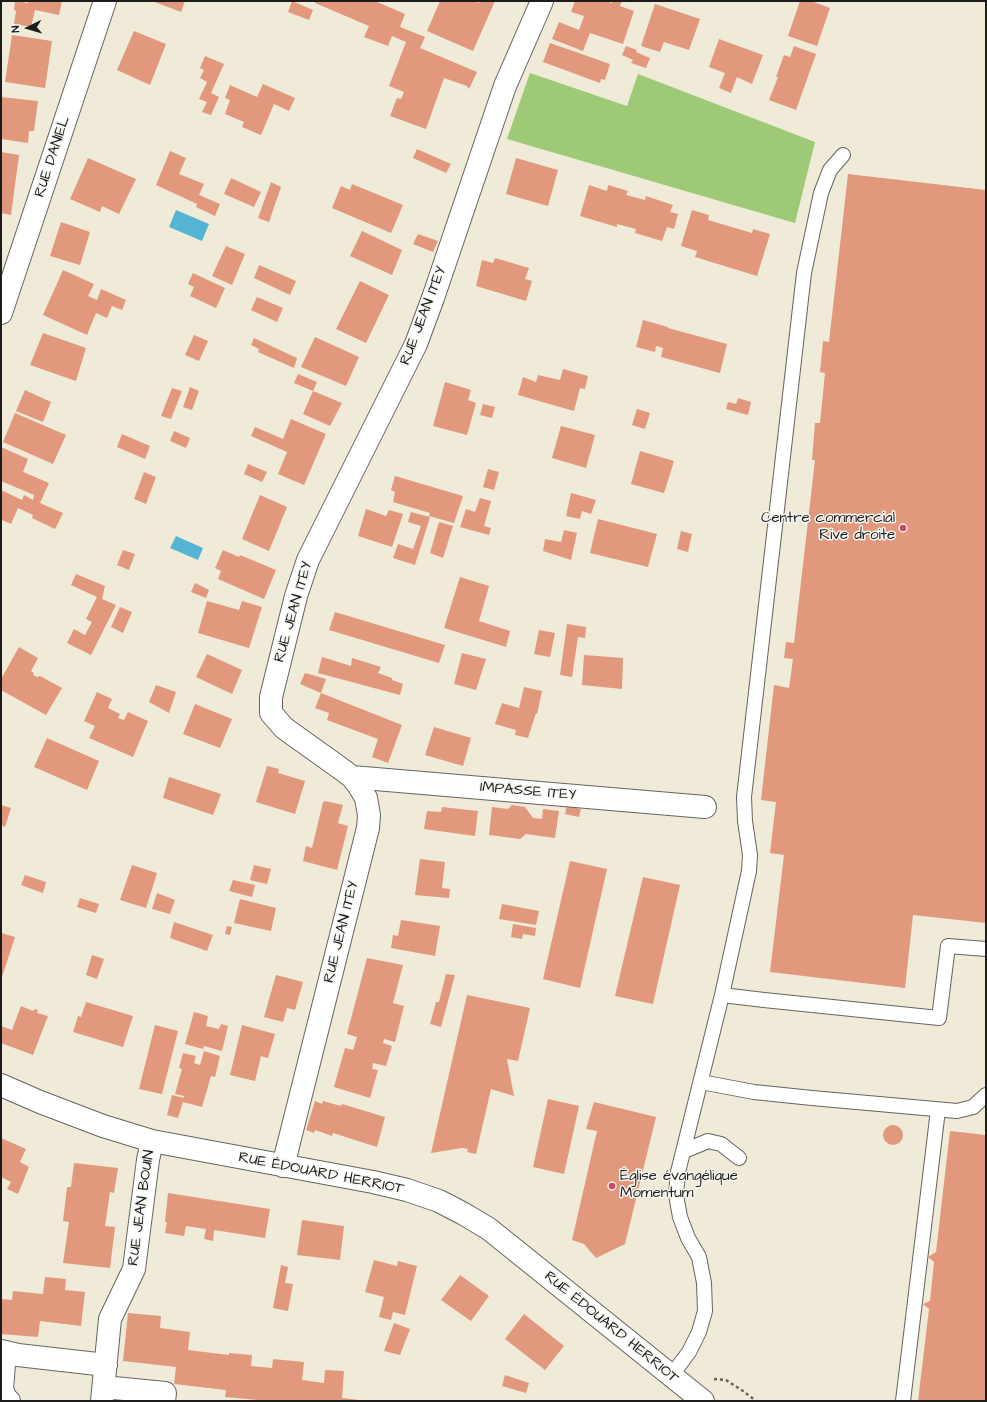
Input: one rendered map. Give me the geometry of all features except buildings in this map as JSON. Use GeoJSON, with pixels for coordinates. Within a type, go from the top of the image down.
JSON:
{"type":"FeatureCollection","features":[{"type":"Feature","properties":{"kind":"street","name":"RUE DANIEL"},"geometry":{"type":"LineString","coordinates":[[1,313],[105,1]]}},
{"type":"Feature","properties":{"kind":"street","name":"RUE JEAN ITEY"},"geometry":{"type":"LineString","coordinates":[[283,1166],[368,828],[369,815],[366,798],[352,777],[284,728],[271,713],[271,697],[296,596],[308,560],[416,344],[434,298],[505,86],[542,1]]}},
{"type":"Feature","properties":{"kind":"street","name":"IMPASSE ITEY"},"geometry":{"type":"LineString","coordinates":[[352,777],[705,807]]}},
{"type":"Feature","properties":{"kind":"street","name":"RUE ÉDOUARD HERRIOT"},"geometry":{"type":"LineString","coordinates":[[1,1085],[40,1102],[103,1126],[152,1141],[374,1182],[407,1190],[438,1201],[489,1229],[699,1400]]}},
{"type":"Feature","properties":{"kind":"street","name":"RUE JEAN BOUIN"},"geometry":{"type":"LineString","coordinates":[[103,1394],[110,1319],[134,1269],[148,1160],[152,1141]]}},
{"type":"Feature","properties":{"kind":"street"},"geometry":{"type":"LineString","coordinates":[[9,1401],[6,1399],[2,1389],[3,1352],[106,1365]]}},
{"type":"Feature","properties":{"kind":"street"},"geometry":{"type":"LineString","coordinates":[[103,1394],[165,1394],[164,1401]]}},
{"type":"Feature","properties":{"kind":"lane"},"geometry":{"type":"LineString","coordinates":[[671,1376],[689,1352],[699,1332],[705,1311],[704,1283],[699,1257],[688,1238],[680,1216],[676,1195],[678,1172],[722,995],[749,871],[750,855],[745,821],[744,797],[804,273],[821,193],[830,170],[843,155]]}},
{"type":"Feature","properties":{"kind":"lane"},"geometry":{"type":"LineString","coordinates":[[722,995],[939,1018],[948,946],[986,949]]}},
{"type":"Feature","properties":{"kind":"lane"},"geometry":{"type":"LineString","coordinates":[[701,1082],[754,1092],[957,1111],[973,1107],[986,1095]]}},
{"type":"Feature","properties":{"kind":"lane"},"geometry":{"type":"LineString","coordinates":[[903,1401],[938,1110]]}},
{"type":"Feature","properties":{"kind":"lane"},"geometry":{"type":"LineString","coordinates":[[684,1151],[708,1141],[721,1144],[739,1158]]}},
{"type":"Feature","properties":{"kind":"path"},"geometry":{"type":"LineString","coordinates":[[699,1400],[714,1379],[726,1380],[755,1401]]}},
{"type":"Feature","properties":{"kind":"green space"},"geometry":{"type":"Polygon","coordinates":[[[530,73],[627,106],[638,74],[815,142],[795,223],[507,139],[530,73]]]}},
{"type":"Feature","properties":{"kind":"water"},"geometry":{"type":"Polygon","coordinates":[[[176,210],[209,224],[202,241],[169,227],[176,210]]]}},
{"type":"Feature","properties":{"kind":"water"},"geometry":{"type":"Polygon","coordinates":[[[176,536],[203,548],[198,560],[170,548],[176,536]]]}},
{"type":"Feature","properties":{"kind":"place","name":"Centre commercial Rive droite"},"geometry":{"type":"Point","coordinates":[903,528]}},
{"type":"Feature","properties":{"kind":"place","name":"Église évangélique Momentum"},"geometry":{"type":"Point","coordinates":[612,1186]}}]}
